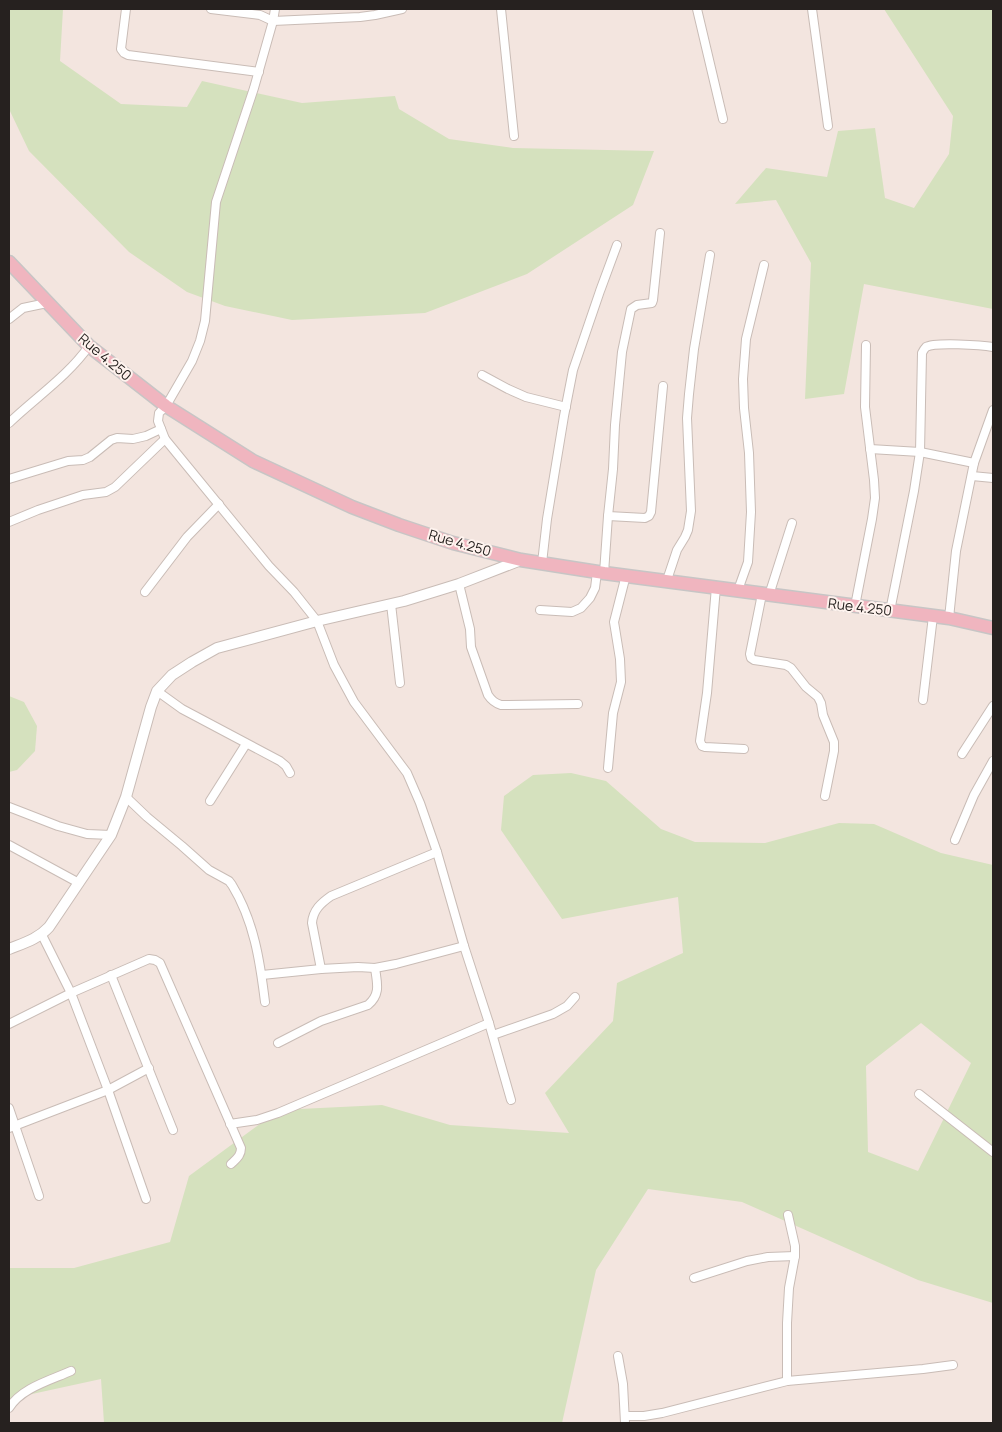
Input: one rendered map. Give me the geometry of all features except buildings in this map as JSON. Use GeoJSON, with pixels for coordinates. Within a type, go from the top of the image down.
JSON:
{"type":"FeatureCollection","features":[{"type":"Feature","properties":{"kind":"main road","name":"Rue 4.250"},"geometry":{"type":"LineString","coordinates":[[9,262],[89,346],[166,406],[253,461],[352,507],[399,525],[453,543],[521,560],[766,595],[949,618],[993,628]]}},
{"type":"Feature","properties":{"kind":"street"},"geometry":{"type":"LineString","coordinates":[[126,9],[121,49],[128,55],[259,72]]}},
{"type":"Feature","properties":{"kind":"street"},"geometry":{"type":"LineString","coordinates":[[211,9],[260,15],[273,21],[360,18],[402,9]]}},
{"type":"Feature","properties":{"kind":"street"},"geometry":{"type":"LineString","coordinates":[[275,9],[259,72],[216,202],[206,321],[192,361],[166,406],[159,413],[158,421],[164,439],[317,621],[334,665],[354,702],[407,773],[438,852],[464,946],[493,1035],[511,1100]]}},
{"type":"Feature","properties":{"kind":"street"},"geometry":{"type":"LineString","coordinates":[[360,18],[361,9]]}},
{"type":"Feature","properties":{"kind":"street"},"geometry":{"type":"LineString","coordinates":[[501,9],[514,136]]}},
{"type":"Feature","properties":{"kind":"street"},"geometry":{"type":"LineString","coordinates":[[697,9],[723,119]]}},
{"type":"Feature","properties":{"kind":"street"},"geometry":{"type":"LineString","coordinates":[[812,9],[828,126]]}},
{"type":"Feature","properties":{"kind":"street"},"geometry":{"type":"LineString","coordinates":[[540,610],[572,612],[581,608],[590,598],[601,572],[613,470],[614,425],[622,352],[631,309],[637,305],[652,303],[653,300],[660,233]]}},
{"type":"Feature","properties":{"kind":"street"},"geometry":{"type":"LineString","coordinates":[[542,563],[547,519],[573,370],[618,245]]}},
{"type":"Feature","properties":{"kind":"street"},"geometry":{"type":"LineString","coordinates":[[667,580],[677,550],[688,530],[691,511],[688,427],[689,394],[694,350],[710,255]]}},
{"type":"Feature","properties":{"kind":"street"},"geometry":{"type":"LineString","coordinates":[[738,590],[748,562],[751,512],[749,453],[743,378],[746,339],[764,265]]}},
{"type":"Feature","properties":{"kind":"street"},"geometry":{"type":"LineString","coordinates":[[9,318],[23,308],[47,303]]}},
{"type":"Feature","properties":{"kind":"street"},"geometry":{"type":"LineString","coordinates":[[856,606],[875,498],[865,407],[866,344]]}},
{"type":"Feature","properties":{"kind":"street"},"geometry":{"type":"LineString","coordinates":[[890,611],[920,452],[922,353],[926,347],[933,345],[993,347]]}},
{"type":"Feature","properties":{"kind":"street"},"geometry":{"type":"LineString","coordinates":[[9,423],[65,373],[89,346]]}},
{"type":"Feature","properties":{"kind":"street"},"geometry":{"type":"LineString","coordinates":[[482,375],[526,397],[566,407]]}},
{"type":"Feature","properties":{"kind":"street"},"geometry":{"type":"LineString","coordinates":[[608,516],[645,518],[651,512],[663,386]]}},
{"type":"Feature","properties":{"kind":"street"},"geometry":{"type":"LineString","coordinates":[[949,618],[956,551],[974,463],[993,410]]}},
{"type":"Feature","properties":{"kind":"street"},"geometry":{"type":"LineString","coordinates":[[9,479],[68,461],[82,460],[90,457],[111,440],[117,438],[133,439],[146,436],[160,429]]}},
{"type":"Feature","properties":{"kind":"street"},"geometry":{"type":"LineString","coordinates":[[9,522],[83,495],[106,492],[115,487],[164,439]]}},
{"type":"Feature","properties":{"kind":"street"},"geometry":{"type":"LineString","coordinates":[[870,449],[920,452],[974,463]]}},
{"type":"Feature","properties":{"kind":"street"},"geometry":{"type":"LineString","coordinates":[[972,476],[993,478]]}},
{"type":"Feature","properties":{"kind":"street"},"geometry":{"type":"LineString","coordinates":[[145,592],[187,537],[219,504]]}},
{"type":"Feature","properties":{"kind":"street"},"geometry":{"type":"LineString","coordinates":[[792,523],[766,595],[750,654],[754,660],[786,665],[791,668],[806,687],[818,697],[834,742],[825,796]]}},
{"type":"Feature","properties":{"kind":"street"},"geometry":{"type":"LineString","coordinates":[[9,949],[42,935],[111,835],[126,798],[150,707],[157,691],[172,675],[217,648],[317,621],[391,604],[459,584],[521,560]]}},
{"type":"Feature","properties":{"kind":"street"},"geometry":{"type":"LineString","coordinates":[[608,768],[613,713],[620,682],[620,659],[614,622],[626,575]]}},
{"type":"Feature","properties":{"kind":"street"},"geometry":{"type":"LineString","coordinates":[[459,584],[470,629],[471,647],[488,694],[492,700],[502,705],[578,704]]}},
{"type":"Feature","properties":{"kind":"street"},"geometry":{"type":"LineString","coordinates":[[716,587],[707,693],[700,741],[702,746],[705,747],[744,749]]}},
{"type":"Feature","properties":{"kind":"street"},"geometry":{"type":"LineString","coordinates":[[391,604],[400,682]]}},
{"type":"Feature","properties":{"kind":"street"},"geometry":{"type":"LineString","coordinates":[[923,700],[933,616]]}},
{"type":"Feature","properties":{"kind":"street"},"geometry":{"type":"LineString","coordinates":[[157,691],[182,709],[280,761],[290,773]]}},
{"type":"Feature","properties":{"kind":"street"},"geometry":{"type":"LineString","coordinates":[[962,754],[993,706]]}},
{"type":"Feature","properties":{"kind":"street"},"geometry":{"type":"LineString","coordinates":[[210,801],[246,744]]}},
{"type":"Feature","properties":{"kind":"street"},"geometry":{"type":"LineString","coordinates":[[956,840],[974,795],[993,761]]}},
{"type":"Feature","properties":{"kind":"street"},"geometry":{"type":"LineString","coordinates":[[126,798],[210,870],[230,881],[248,916],[257,946],[265,1002]]}},
{"type":"Feature","properties":{"kind":"street"},"geometry":{"type":"LineString","coordinates":[[9,807],[58,826],[87,834],[111,835]]}},
{"type":"Feature","properties":{"kind":"street"},"geometry":{"type":"LineString","coordinates":[[9,845],[79,883]]}},
{"type":"Feature","properties":{"kind":"street"},"geometry":{"type":"LineString","coordinates":[[321,969],[312,923],[312,918],[320,904],[332,896],[438,852]]}},
{"type":"Feature","properties":{"kind":"street"},"geometry":{"type":"LineString","coordinates":[[42,935],[71,993],[108,1090],[146,1199]]}},
{"type":"Feature","properties":{"kind":"street"},"geometry":{"type":"LineString","coordinates":[[262,975],[321,969],[375,968],[464,946]]}},
{"type":"Feature","properties":{"kind":"street"},"geometry":{"type":"LineString","coordinates":[[9,1024],[71,993],[148,959],[160,963],[240,1148],[241,1153],[239,1157],[231,1164]]}},
{"type":"Feature","properties":{"kind":"street"},"geometry":{"type":"LineString","coordinates":[[278,1043],[321,1021],[368,1005],[374,1000],[376,994],[375,968]]}},
{"type":"Feature","properties":{"kind":"street"},"geometry":{"type":"LineString","coordinates":[[111,975],[173,1130]]}},
{"type":"Feature","properties":{"kind":"street"},"geometry":{"type":"LineString","coordinates":[[493,1035],[553,1014],[567,1006],[575,997]]}},
{"type":"Feature","properties":{"kind":"street"},"geometry":{"type":"LineString","coordinates":[[230,1124],[257,1120],[278,1113],[489,1023]]}},
{"type":"Feature","properties":{"kind":"street"},"geometry":{"type":"LineString","coordinates":[[12,1126],[108,1090],[149,1068]]}},
{"type":"Feature","properties":{"kind":"street"},"geometry":{"type":"LineString","coordinates":[[918,1094],[993,1152]]}},
{"type":"Feature","properties":{"kind":"street"},"geometry":{"type":"LineString","coordinates":[[9,1108],[12,1126],[39,1196]]}},
{"type":"Feature","properties":{"kind":"street"},"geometry":{"type":"LineString","coordinates":[[786,1381],[787,1314],[789,1288],[795,1256],[794,1239],[788,1215]]}},
{"type":"Feature","properties":{"kind":"street"},"geometry":{"type":"LineString","coordinates":[[694,1278],[747,1261],[768,1257],[795,1256]]}},
{"type":"Feature","properties":{"kind":"street"},"geometry":{"type":"LineString","coordinates":[[618,1356],[623,1384],[625,1420],[662,1413],[786,1381],[953,1365]]}},
{"type":"Feature","properties":{"kind":"street"},"geometry":{"type":"LineString","coordinates":[[9,1408],[17,1397],[27,1391],[71,1371]]}},
{"type":"Feature","properties":{"kind":"green space"},"geometry":{"type":"Polygon","coordinates":[[[9,9],[63,9],[60,61],[121,104],[187,107],[202,81],[302,103],[395,96],[399,109],[449,139],[513,148],[654,151],[633,205],[527,274],[425,313],[292,320],[225,306],[187,292],[129,252],[29,151],[9,109],[9,9]]]}},
{"type":"Feature","properties":{"kind":"green space"},"geometry":{"type":"Polygon","coordinates":[[[884,9],[993,9],[993,309],[864,284],[844,394],[805,399],[811,263],[776,200],[735,204],[766,168],[827,177],[838,131],[875,128],[885,198],[914,208],[949,154],[953,116],[884,9]]]}},
{"type":"Feature","properties":{"kind":"green space"},"geometry":{"type":"Polygon","coordinates":[[[9,696],[24,702],[37,726],[35,751],[17,770],[9,772],[9,696]]]}},
{"type":"Feature","properties":{"kind":"green space"},"geometry":{"type":"Polygon","coordinates":[[[571,773],[606,781],[661,829],[695,842],[765,843],[839,823],[874,824],[941,853],[993,865],[993,1303],[918,1280],[742,1202],[648,1189],[596,1270],[562,1423],[104,1423],[101,1379],[9,1399],[9,1268],[74,1268],[170,1242],[189,1176],[279,1110],[382,1105],[450,1125],[569,1133],[545,1093],[613,1021],[617,983],[683,953],[678,897],[562,919],[501,830],[504,796],[533,775],[571,773]],[[921,1023],[866,1066],[868,1152],[918,1171],[971,1063],[921,1023]]]}}]}
